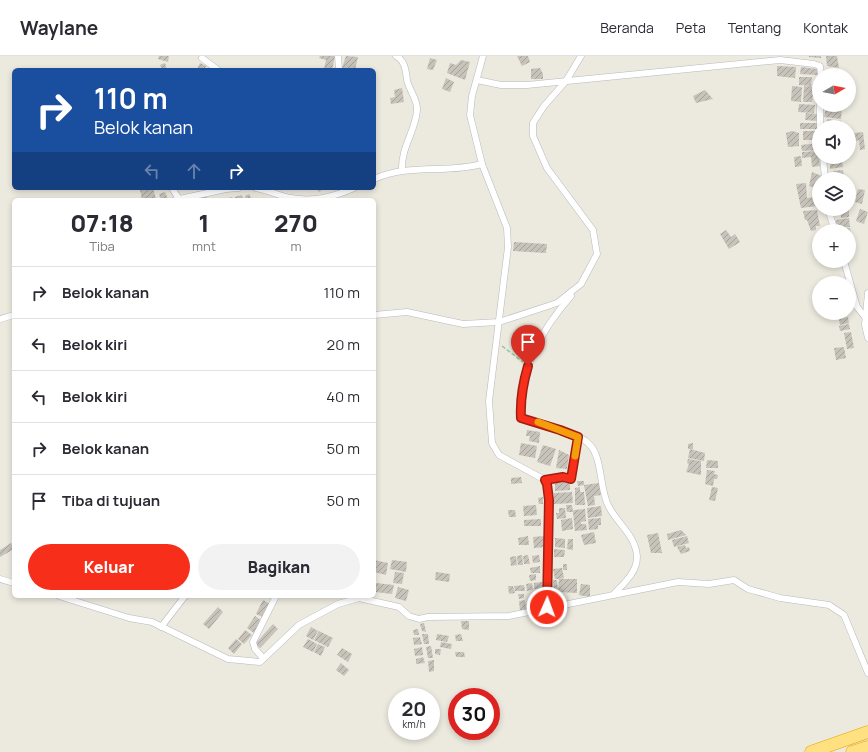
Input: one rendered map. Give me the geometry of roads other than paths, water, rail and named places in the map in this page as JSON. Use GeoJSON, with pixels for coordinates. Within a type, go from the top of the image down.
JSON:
{"type":"FeatureCollection","features":[{"type":"Feature","properties":{"kind":"highway"},"geometry":{"type":"LineString","coordinates":[[811,752],[868,732]]}},
{"type":"Feature","properties":{"kind":"highway"},"geometry":{"type":"LineString","coordinates":[[852,752],[868,746]]}},
{"type":"Feature","properties":{"kind":"street"},"geometry":{"type":"LineString","coordinates":[[338,56],[339,68]]}},
{"type":"Feature","properties":{"kind":"street"},"geometry":{"type":"LineString","coordinates":[[396,56],[399,57],[406,70],[408,83],[417,108],[416,118],[402,161],[402,170]]}},
{"type":"Feature","properties":{"kind":"street"},"geometry":{"type":"LineString","coordinates":[[484,56],[477,80],[470,115],[482,164],[507,228],[508,247],[489,401],[492,443],[499,455],[545,480],[563,477],[571,479],[578,437]]}},
{"type":"Feature","properties":{"kind":"street"},"geometry":{"type":"LineString","coordinates":[[581,56],[566,81],[544,106],[533,123],[533,136],[547,168],[593,230],[597,254],[581,284],[551,318],[531,356],[523,384],[520,404],[521,418],[578,437],[590,445],[594,452],[608,507],[631,538],[636,550],[636,565],[631,575],[613,595]]}},
{"type":"Feature","properties":{"kind":"street"},"geometry":{"type":"LineString","coordinates":[[202,58],[215,68]]}},
{"type":"Feature","properties":{"kind":"street"},"geometry":{"type":"LineString","coordinates":[[477,80],[501,85],[527,85],[780,60],[814,64],[820,66],[820,68]]}},
{"type":"Feature","properties":{"kind":"street"},"geometry":{"type":"LineString","coordinates":[[376,178],[402,170],[466,169],[482,164]]}},
{"type":"Feature","properties":{"kind":"street"},"geometry":{"type":"LineString","coordinates":[[182,198],[221,190]]}},
{"type":"Feature","properties":{"kind":"street"},"geometry":{"type":"LineString","coordinates":[[272,190],[290,198]]}},
{"type":"Feature","properties":{"kind":"street"},"geometry":{"type":"LineString","coordinates":[[330,198],[350,190]]}},
{"type":"Feature","properties":{"kind":"street"},"geometry":{"type":"LineString","coordinates":[[846,268],[857,307],[865,317]]}},
{"type":"Feature","properties":{"kind":"street"},"geometry":{"type":"LineString","coordinates":[[376,315],[407,312],[463,324],[499,322],[557,303],[581,284]]}},
{"type":"Feature","properties":{"kind":"street"},"geometry":{"type":"LineString","coordinates":[[868,293],[865,317],[868,338]]}},
{"type":"Feature","properties":{"kind":"street"},"geometry":{"type":"LineString","coordinates":[[0,318],[12,315]]}},
{"type":"Feature","properties":{"kind":"street"},"geometry":{"type":"LineString","coordinates":[[545,480],[549,500],[547,607]]}},
{"type":"Feature","properties":{"kind":"street"},"geometry":{"type":"LineString","coordinates":[[0,579],[12,582]]}},
{"type":"Feature","properties":{"kind":"street"},"geometry":{"type":"LineString","coordinates":[[65,598],[128,618],[152,622],[228,659],[260,662],[299,625],[338,604],[359,598],[399,607],[409,616],[419,619],[428,617],[509,616],[547,607],[678,582],[709,584],[734,580],[748,589],[780,598],[829,605],[844,615],[868,674]]}},
{"type":"Feature","properties":{"kind":"street"},"geometry":{"type":"LineString","coordinates":[[161,627],[183,598]]}},
{"type":"Feature","properties":{"kind":"street"},"geometry":{"type":"LineString","coordinates":[[264,658],[255,649],[254,642],[275,598]]}}]}
